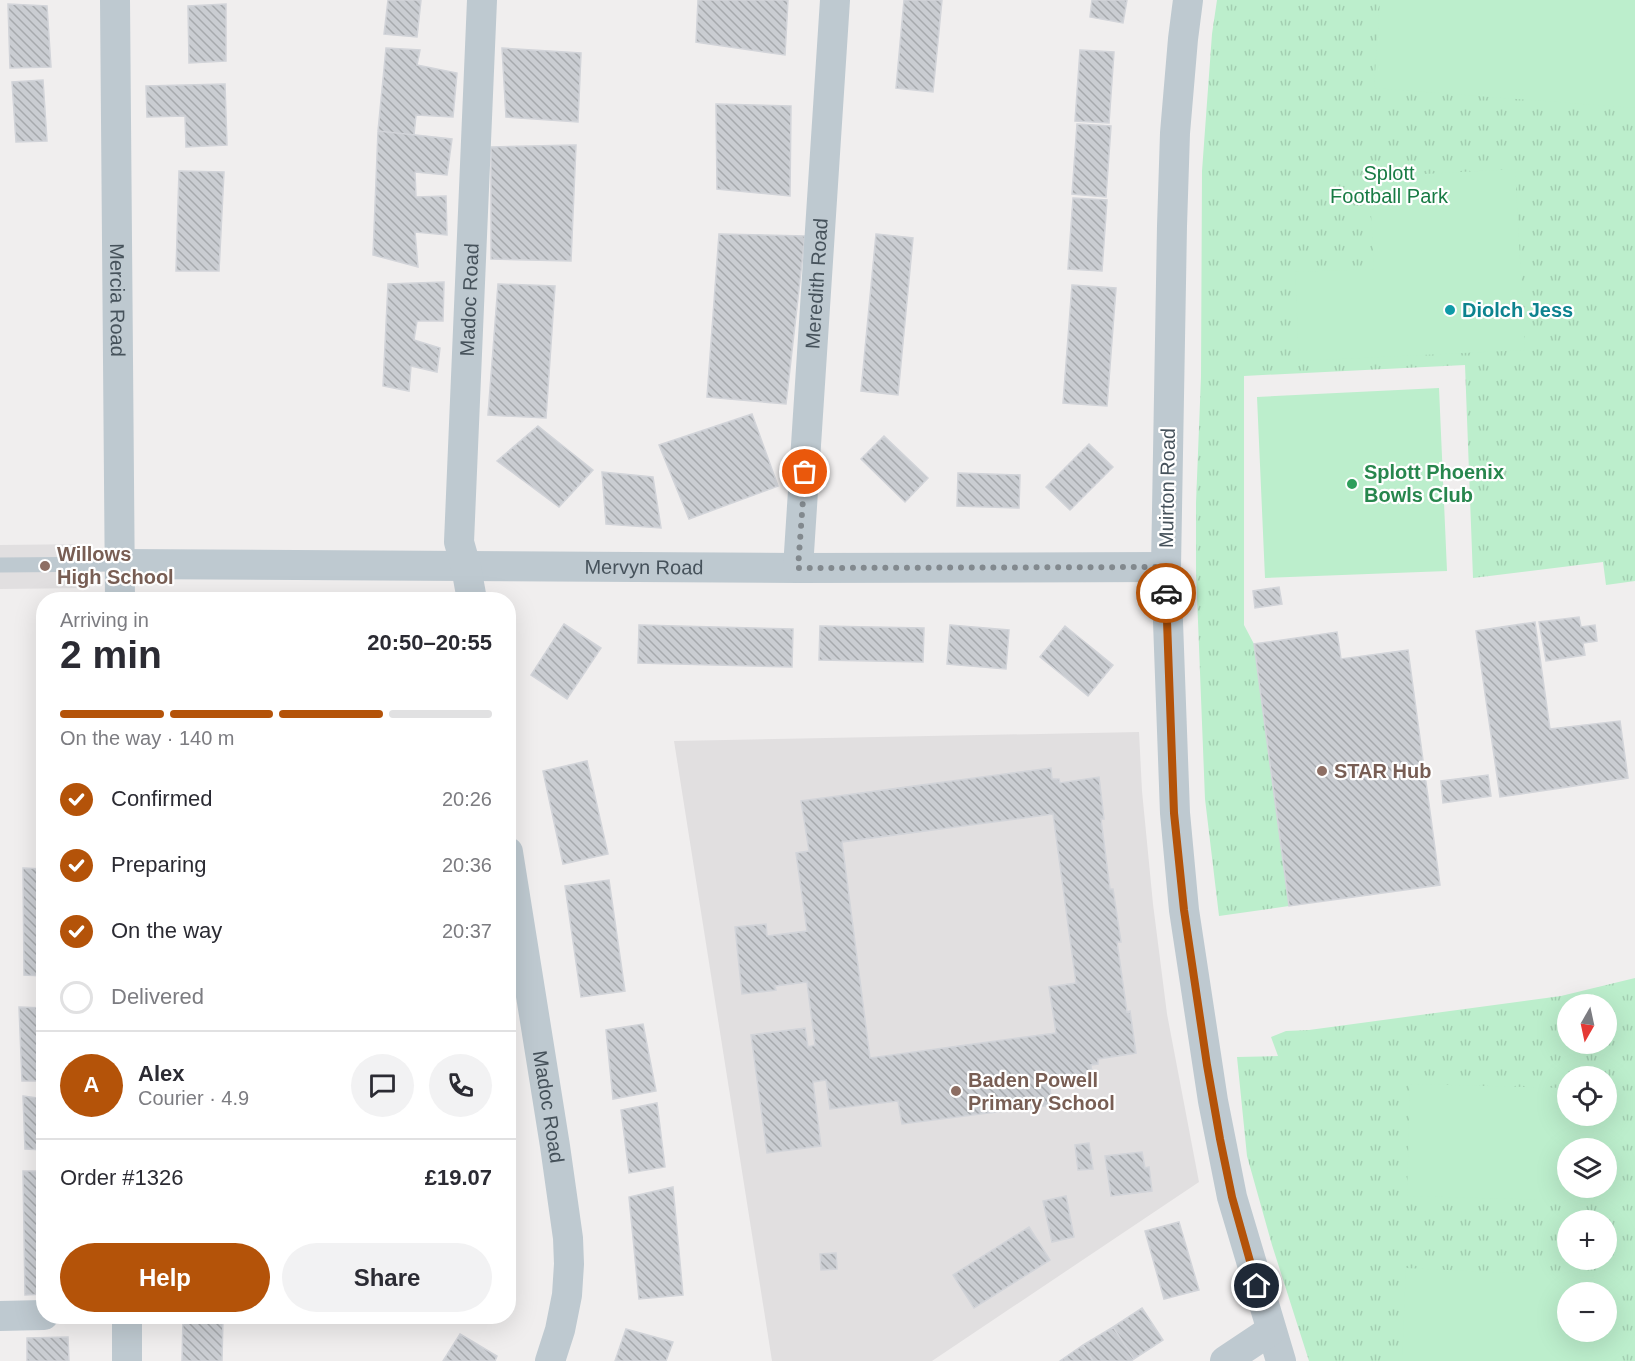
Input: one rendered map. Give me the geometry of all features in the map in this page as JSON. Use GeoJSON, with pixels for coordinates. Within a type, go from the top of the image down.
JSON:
{"type":"FeatureCollection","features":[{"type":"Feature","properties":{"kind":"street","name":"Mercia Road"},"geometry":{"type":"LineString","coordinates":[[115,0],[120,592]]}},
{"type":"Feature","properties":{"kind":"street","name":"Madoc Road"},"geometry":{"type":"LineString","coordinates":[[471,592],[459,542],[482,0]]}},
{"type":"Feature","properties":{"kind":"street","name":"Meredith Road"},"geometry":{"type":"LineString","coordinates":[[798,568],[835,0]]}},
{"type":"Feature","properties":{"kind":"street","name":"Muirton Road"},"geometry":{"type":"LineString","coordinates":[[1188,0],[1175,133],[1166,567],[1174,813],[1184,910],[1213,1101],[1232,1197],[1270,1331],[1281,1361]]}},
{"type":"Feature","properties":{"kind":"street","name":"Mervyn Road"},"geometry":{"type":"LineString","coordinates":[[120,564],[798,568],[1166,567]]}},
{"type":"Feature","properties":{"kind":"street","name":"Madoc Road"},"geometry":{"type":"LineString","coordinates":[[516,902],[568,1238],[567,1295],[560,1330],[550,1361]]}},
{"type":"Feature","properties":{"kind":"street"},"geometry":{"type":"LineString","coordinates":[[0,1316],[36,1316]]}},
{"type":"Feature","properties":{"kind":"street"},"geometry":{"type":"LineString","coordinates":[[127,1324],[127,1361]]}},
{"type":"Feature","properties":{"kind":"street"},"geometry":{"type":"LineString","coordinates":[[1225,1361],[1270,1331]]}},
{"type":"Feature","properties":{"kind":"lane"},"geometry":{"type":"LineString","coordinates":[[0,565],[120,564]]}},
{"type":"Feature","properties":{"kind":"shaded area","name":"Willows High School"},"geometry":{"type":"Polygon","coordinates":[[[90,544],[90,588],[0,589],[0,545],[90,544]]]}},
{"type":"Feature","properties":{"kind":"shaded area","name":"Baden Powell Primary School"},"geometry":{"type":"Polygon","coordinates":[[[1139,732],[1153,904],[1167,1014],[1199,1182],[932,1361],[772,1361],[674,741],[1139,732]]]}},
{"type":"Feature","properties":{"kind":"green space","name":"Splott Football Park"},"geometry":{"type":"Polygon","coordinates":[[[1217,0],[1635,0],[1635,581],[1606,585],[1603,562],[1473,578],[1465,365],[1244,376],[1244,625],[1254,644],[1289,906],[1219,916],[1205,799],[1196,571],[1201,377],[1202,171],[1212,34],[1217,0]]]}},
{"type":"Feature","properties":{"kind":"green space"},"geometry":{"type":"Polygon","coordinates":[[[1380,0],[1635,0],[1635,108],[1374,88],[1380,0]]]}},
{"type":"Feature","properties":{"kind":"green space"},"geometry":{"type":"Polygon","coordinates":[[[1515,169],[1525,350],[1299,361],[1295,272],[1374,269],[1369,177],[1515,169]]]}},
{"type":"Feature","properties":{"kind":"green space","name":"Splott Phoenix Bowls Club"},"geometry":{"type":"Polygon","coordinates":[[[1439,388],[1447,571],[1265,578],[1257,397],[1439,388]]]}},
{"type":"Feature","properties":{"kind":"green space"},"geometry":{"type":"Polygon","coordinates":[[[1635,978],[1635,1361],[1309,1361],[1272,1245],[1247,1156],[1237,1057],[1278,1056],[1271,1037],[1286,1031],[1309,1030],[1557,997],[1557,1054],[1617,1054],[1617,994],[1569,994],[1635,978]]]}},
{"type":"Feature","properties":{"kind":"green space"},"geometry":{"type":"Polygon","coordinates":[[[1410,1084],[1557,1088],[1557,1126],[1617,1126],[1617,1090],[1623,1090],[1620,1202],[1407,1196],[1410,1084]]]}},
{"type":"Feature","properties":{"kind":"green space"},"geometry":{"type":"Polygon","coordinates":[[[1406,1268],[1618,1278],[1617,1306],[1617,1282],[1557,1282],[1557,1342],[1616,1342],[1615,1361],[1402,1361],[1406,1268]]]}},
{"type":"Feature","properties":{"kind":"building"},"geometry":{"type":"Polygon","coordinates":[[[388,0],[421,0],[417,37],[384,34],[388,0]]]}},
{"type":"Feature","properties":{"kind":"building"},"geometry":{"type":"Polygon","coordinates":[[[698,0],[788,0],[785,55],[696,42],[698,0]]]}},
{"type":"Feature","properties":{"kind":"building"},"geometry":{"type":"Polygon","coordinates":[[[904,0],[942,0],[933,92],[896,88],[904,0]]]}},
{"type":"Feature","properties":{"kind":"building"},"geometry":{"type":"Polygon","coordinates":[[[1092,0],[1127,0],[1123,23],[1090,17],[1092,0]]]}},
{"type":"Feature","properties":{"kind":"building"},"geometry":{"type":"Polygon","coordinates":[[[8,4],[47,6],[51,67],[10,68],[8,4]]]}},
{"type":"Feature","properties":{"kind":"building"},"geometry":{"type":"Polygon","coordinates":[[[226,4],[226,61],[189,63],[188,6],[226,4]]]}},
{"type":"Feature","properties":{"kind":"building"},"geometry":{"type":"Polygon","coordinates":[[[386,48],[420,50],[417,65],[457,73],[453,117],[416,115],[414,135],[378,131],[386,48]]]}},
{"type":"Feature","properties":{"kind":"building"},"geometry":{"type":"Polygon","coordinates":[[[502,48],[581,53],[578,122],[506,117],[502,48]]]}},
{"type":"Feature","properties":{"kind":"building"},"geometry":{"type":"Polygon","coordinates":[[[1080,50],[1114,52],[1109,123],[1075,121],[1080,50]]]}},
{"type":"Feature","properties":{"kind":"building"},"geometry":{"type":"Polygon","coordinates":[[[43,80],[47,141],[16,142],[12,82],[43,80]]]}},
{"type":"Feature","properties":{"kind":"building"},"geometry":{"type":"Polygon","coordinates":[[[225,84],[227,145],[186,147],[185,116],[147,117],[146,86],[225,84]]]}},
{"type":"Feature","properties":{"kind":"building"},"geometry":{"type":"Polygon","coordinates":[[[716,104],[791,106],[790,196],[717,189],[716,104]]]}},
{"type":"Feature","properties":{"kind":"building"},"geometry":{"type":"Polygon","coordinates":[[[1077,124],[1111,126],[1106,197],[1072,194],[1077,124]]]}},
{"type":"Feature","properties":{"kind":"building"},"geometry":{"type":"Polygon","coordinates":[[[378,131],[452,139],[447,175],[415,172],[416,197],[446,196],[447,235],[415,232],[418,267],[373,255],[378,131]]]}},
{"type":"Feature","properties":{"kind":"building"},"geometry":{"type":"Polygon","coordinates":[[[576,145],[571,261],[491,259],[491,147],[576,145]]]}},
{"type":"Feature","properties":{"kind":"building"},"geometry":{"type":"Polygon","coordinates":[[[179,171],[224,172],[219,271],[176,271],[179,171]]]}},
{"type":"Feature","properties":{"kind":"building"},"geometry":{"type":"Polygon","coordinates":[[[1073,198],[1107,200],[1102,271],[1068,269],[1073,198]]]}},
{"type":"Feature","properties":{"kind":"building"},"geometry":{"type":"Polygon","coordinates":[[[719,234],[805,236],[786,404],[707,397],[719,234]]]}},
{"type":"Feature","properties":{"kind":"building"},"geometry":{"type":"Polygon","coordinates":[[[876,234],[913,238],[898,395],[861,391],[876,234]]]}},
{"type":"Feature","properties":{"kind":"building"},"geometry":{"type":"Polygon","coordinates":[[[444,282],[443,321],[417,321],[414,340],[440,348],[437,372],[411,366],[409,391],[383,386],[388,284],[444,282]]]}},
{"type":"Feature","properties":{"kind":"building"},"geometry":{"type":"Polygon","coordinates":[[[498,284],[555,286],[546,418],[488,415],[498,284]]]}},
{"type":"Feature","properties":{"kind":"building"},"geometry":{"type":"Polygon","coordinates":[[[1072,285],[1116,288],[1107,406],[1063,403],[1072,285]]]}},
{"type":"Feature","properties":{"kind":"building"},"geometry":{"type":"Polygon","coordinates":[[[752,414],[778,486],[689,519],[659,445],[752,414]]]}},
{"type":"Feature","properties":{"kind":"building"},"geometry":{"type":"Polygon","coordinates":[[[538,426],[593,470],[559,507],[497,461],[538,426]]]}},
{"type":"Feature","properties":{"kind":"building"},"geometry":{"type":"Polygon","coordinates":[[[884,436],[928,478],[905,502],[861,459],[884,436]]]}},
{"type":"Feature","properties":{"kind":"building"},"geometry":{"type":"Polygon","coordinates":[[[1089,444],[1113,467],[1070,510],[1046,487],[1089,444]]]}},
{"type":"Feature","properties":{"kind":"building"},"geometry":{"type":"Polygon","coordinates":[[[602,472],[653,477],[661,528],[606,524],[602,472]]]}},
{"type":"Feature","properties":{"kind":"building"},"geometry":{"type":"Polygon","coordinates":[[[958,473],[1020,475],[1019,508],[957,506],[958,473]]]}},
{"type":"Feature","properties":{"kind":"building"},"geometry":{"type":"Polygon","coordinates":[[[1279,587],[1282,604],[1255,608],[1253,591],[1279,587]]]}},
{"type":"Feature","properties":{"kind":"building"},"geometry":{"type":"Polygon","coordinates":[[[1579,617],[1581,627],[1595,625],[1597,641],[1583,643],[1585,655],[1546,661],[1539,622],[1579,617]]]}},
{"type":"Feature","properties":{"kind":"building"},"geometry":{"type":"Polygon","coordinates":[[[1535,622],[1550,729],[1620,721],[1628,778],[1500,797],[1476,631],[1535,622]]]}},
{"type":"Feature","properties":{"kind":"building"},"geometry":{"type":"Polygon","coordinates":[[[564,624],[601,648],[567,699],[531,675],[564,624]]]}},
{"type":"Feature","properties":{"kind":"building"},"geometry":{"type":"Polygon","coordinates":[[[639,625],[793,629],[792,667],[638,663],[639,625]]]}},
{"type":"Feature","properties":{"kind":"building"},"geometry":{"type":"Polygon","coordinates":[[[950,625],[1009,630],[1006,669],[947,664],[950,625]]]}},
{"type":"Feature","properties":{"kind":"building"},"geometry":{"type":"Polygon","coordinates":[[[820,626],[924,628],[923,662],[819,660],[820,626]]]}},
{"type":"Feature","properties":{"kind":"building"},"geometry":{"type":"Polygon","coordinates":[[[1065,626],[1113,665],[1088,696],[1040,657],[1065,626]]]}},
{"type":"Feature","properties":{"kind":"building"},"geometry":{"type":"Polygon","coordinates":[[[1337,632],[1341,659],[1408,650],[1440,885],[1289,906],[1254,644],[1337,632]]]}},
{"type":"Feature","properties":{"kind":"building"},"geometry":{"type":"Polygon","coordinates":[[[587,761],[608,854],[563,864],[543,771],[587,761]]]}},
{"type":"Feature","properties":{"kind":"building"},"geometry":{"type":"Polygon","coordinates":[[[1051,768],[1052,779],[1059,779],[1060,783],[1099,777],[1104,819],[1101,819],[1110,889],[1113,889],[1121,942],[1117,942],[1127,1012],[1130,1011],[1136,1053],[1098,1059],[1098,1064],[1091,1065],[1092,1075],[1049,1081],[1052,1105],[902,1124],[898,1101],[830,1109],[826,1080],[813,1082],[821,1146],[767,1153],[751,1035],[805,1028],[808,1047],[815,1045],[807,982],[775,986],[776,990],[742,994],[735,927],[766,924],[767,936],[807,931],[796,853],[809,851],[801,801],[1051,768]],[[1053,814],[842,842],[870,1058],[1056,1033],[1049,987],[1076,983],[1053,814]]]}},
{"type":"Feature","properties":{"kind":"building"},"geometry":{"type":"Polygon","coordinates":[[[1488,775],[1491,796],[1443,803],[1441,781],[1488,775]]]}},
{"type":"Feature","properties":{"kind":"building"},"geometry":{"type":"Polygon","coordinates":[[[23,868],[36,869],[36,976],[24,975],[23,868]]]}},
{"type":"Feature","properties":{"kind":"building"},"geometry":{"type":"Polygon","coordinates":[[[609,880],[625,991],[581,997],[565,886],[609,880]]]}},
{"type":"Feature","properties":{"kind":"building"},"geometry":{"type":"Polygon","coordinates":[[[19,1007],[36,1008],[36,1081],[22,1081],[19,1007]]]}},
{"type":"Feature","properties":{"kind":"building"},"geometry":{"type":"Polygon","coordinates":[[[643,1024],[656,1091],[613,1099],[606,1030],[643,1024]]]}},
{"type":"Feature","properties":{"kind":"building"},"geometry":{"type":"Polygon","coordinates":[[[23,1096],[36,1098],[36,1150],[25,1149],[23,1096]]]}},
{"type":"Feature","properties":{"kind":"building"},"geometry":{"type":"Polygon","coordinates":[[[657,1103],[665,1167],[629,1173],[621,1110],[657,1103]]]}},
{"type":"Feature","properties":{"kind":"building"},"geometry":{"type":"Polygon","coordinates":[[[1089,1143],[1093,1169],[1078,1170],[1075,1145],[1089,1143]]]}},
{"type":"Feature","properties":{"kind":"building"},"geometry":{"type":"Polygon","coordinates":[[[1142,1152],[1145,1168],[1149,1167],[1152,1191],[1111,1196],[1105,1156],[1142,1152]]]}},
{"type":"Feature","properties":{"kind":"building"},"geometry":{"type":"Polygon","coordinates":[[[23,1171],[36,1171],[36,1294],[25,1295],[23,1171]]]}},
{"type":"Feature","properties":{"kind":"building"},"geometry":{"type":"Polygon","coordinates":[[[673,1187],[683,1295],[639,1299],[629,1197],[673,1187]]]}},
{"type":"Feature","properties":{"kind":"building"},"geometry":{"type":"Polygon","coordinates":[[[1066,1196],[1074,1237],[1052,1242],[1043,1201],[1066,1196]]]}},
{"type":"Feature","properties":{"kind":"building"},"geometry":{"type":"Polygon","coordinates":[[[1179,1222],[1199,1290],[1164,1299],[1145,1231],[1179,1222]]]}},
{"type":"Feature","properties":{"kind":"building"},"geometry":{"type":"Polygon","coordinates":[[[1029,1227],[1050,1260],[974,1308],[953,1275],[1029,1227]]]}},
{"type":"Feature","properties":{"kind":"building"},"geometry":{"type":"Polygon","coordinates":[[[836,1253],[837,1269],[821,1270],[820,1254],[836,1253]]]}},
{"type":"Feature","properties":{"kind":"building"},"geometry":{"type":"Polygon","coordinates":[[[1142,1308],[1163,1340],[1134,1359],[1113,1327],[1142,1308]]]}},
{"type":"Feature","properties":{"kind":"building"},"geometry":{"type":"Polygon","coordinates":[[[183,1324],[223,1324],[222,1361],[182,1361],[183,1324]]]}},
{"type":"Feature","properties":{"kind":"building"},"geometry":{"type":"Polygon","coordinates":[[[1113,1327],[1134,1359],[1131,1361],[1093,1361],[1083,1345],[1113,1327]]]}},
{"type":"Feature","properties":{"kind":"building"},"geometry":{"type":"Polygon","coordinates":[[[626,1329],[673,1342],[666,1361],[615,1361],[626,1329]]]}},
{"type":"Feature","properties":{"kind":"building"},"geometry":{"type":"Polygon","coordinates":[[[460,1334],[497,1356],[495,1361],[443,1361],[460,1334]]]}},
{"type":"Feature","properties":{"kind":"building"},"geometry":{"type":"Polygon","coordinates":[[[68,1337],[69,1361],[27,1361],[27,1338],[68,1337]]]}},
{"type":"Feature","properties":{"kind":"building"},"geometry":{"type":"Polygon","coordinates":[[[1083,1345],[1093,1361],[1060,1361],[1083,1345]]]}},
{"type":"Feature","properties":{"kind":"way so far"},"geometry":{"type":"LineString","coordinates":[[805,472],[798,568],[1166,567],[1166,593]]}},
{"type":"Feature","properties":{"kind":"place","name":"Diolch Jess"},"geometry":{"type":"Point","coordinates":[1450,310]}},
{"type":"Feature","properties":{"kind":"place","name":"Splott Phoenix Bowls Club"},"geometry":{"type":"Point","coordinates":[1352,484]}},
{"type":"Feature","properties":{"kind":"place","name":"Willows High School"},"geometry":{"type":"Point","coordinates":[45,566]}},
{"type":"Feature","properties":{"kind":"place","name":"STAR Hub"},"geometry":{"type":"Point","coordinates":[1322,771]}},
{"type":"Feature","properties":{"kind":"place","name":"Baden Powell Primary School"},"geometry":{"type":"Point","coordinates":[956,1091]}},
{"type":"Feature","properties":{"kind":"route"},"geometry":{"type":"LineString","coordinates":[[1166,593],[1174,813],[1184,910],[1220,1139],[1232,1197],[1257,1286]]}}]}
